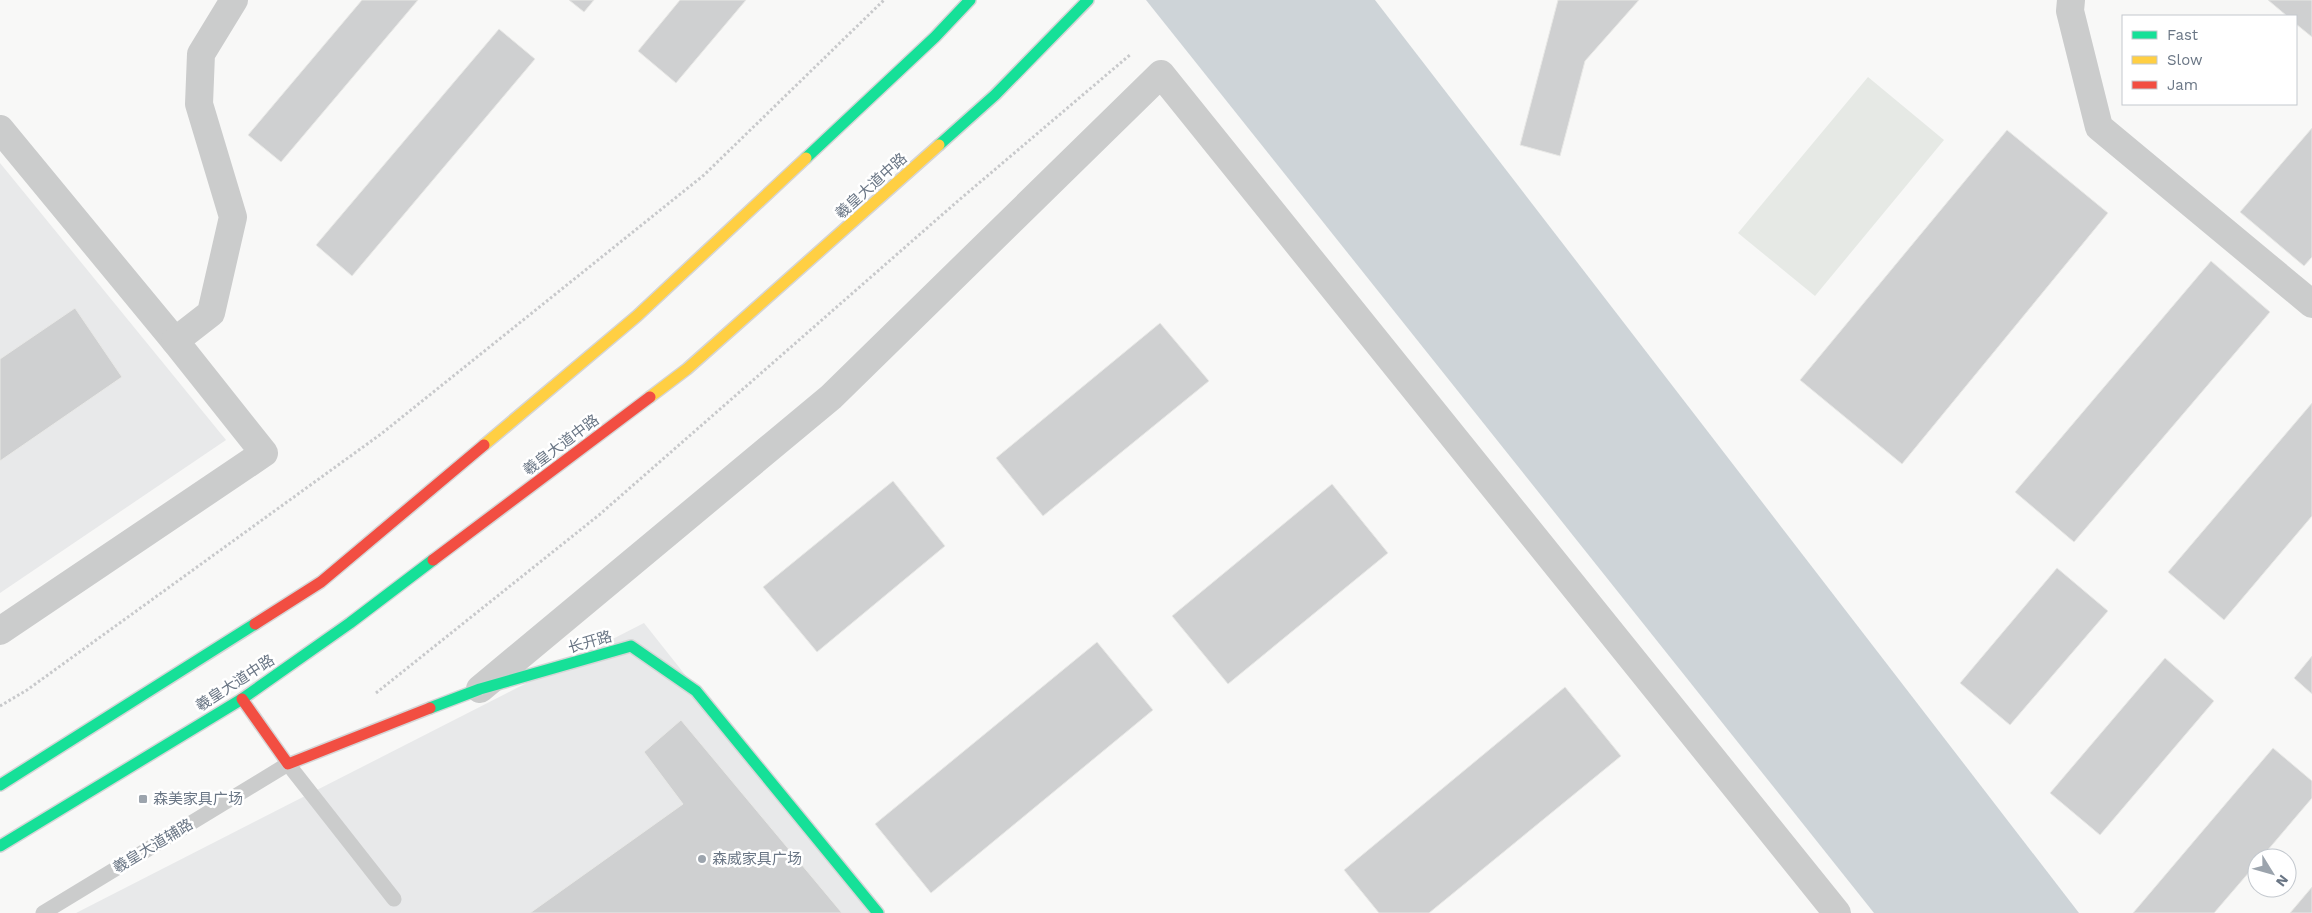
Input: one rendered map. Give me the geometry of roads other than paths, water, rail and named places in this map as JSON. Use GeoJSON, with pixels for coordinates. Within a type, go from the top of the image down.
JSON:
{"type":"FeatureCollection","features":[{"type":"Feature","properties":{"kind":"main road"},"geometry":{"type":"LineString","coordinates":[[0,785],[321,582],[637,316],[935,37],[970,0]]}},
{"type":"Feature","properties":{"kind":"main road","name":"羲皇大道中路"},"geometry":{"type":"LineString","coordinates":[[0,846],[242,699],[350,624],[687,369],[996,95],[1088,0]]}},
{"type":"Feature","properties":{"kind":"main road","name":"长开路"},"geometry":{"type":"LineString","coordinates":[[288,764],[480,689],[631,646],[696,691],[878,913]]}},
{"type":"Feature","properties":{"kind":"main road"},"geometry":{"type":"LineString","coordinates":[[242,699],[288,764]]}},
{"type":"Feature","properties":{"kind":"street"},"geometry":{"type":"LineString","coordinates":[[174,341],[211,313],[233,217],[199,104],[201,54],[234,0]]}},
{"type":"Feature","properties":{"kind":"street"},"geometry":{"type":"LineString","coordinates":[[2071,0],[2070,11],[2099,127],[2312,304]]}},
{"type":"Feature","properties":{"kind":"street"},"geometry":{"type":"LineString","coordinates":[[480,689],[831,397],[1161,74],[1837,913]]}},
{"type":"Feature","properties":{"kind":"street"},"geometry":{"type":"LineString","coordinates":[[0,129],[264,453],[0,630]]}},
{"type":"Feature","properties":{"kind":"lane"},"geometry":{"type":"LineString","coordinates":[[288,764],[394,899]]}},
{"type":"Feature","properties":{"kind":"lane","name":"羲皇大道辅路"},"geometry":{"type":"LineString","coordinates":[[43,913],[288,764]]}},
{"type":"Feature","properties":{"kind":"place","name":"森美家具广场"},"geometry":{"type":"Point","coordinates":[143,799]}},
{"type":"Feature","properties":{"kind":"place","name":"森威家具广场"},"geometry":{"type":"Point","coordinates":[702,859]}}]}
